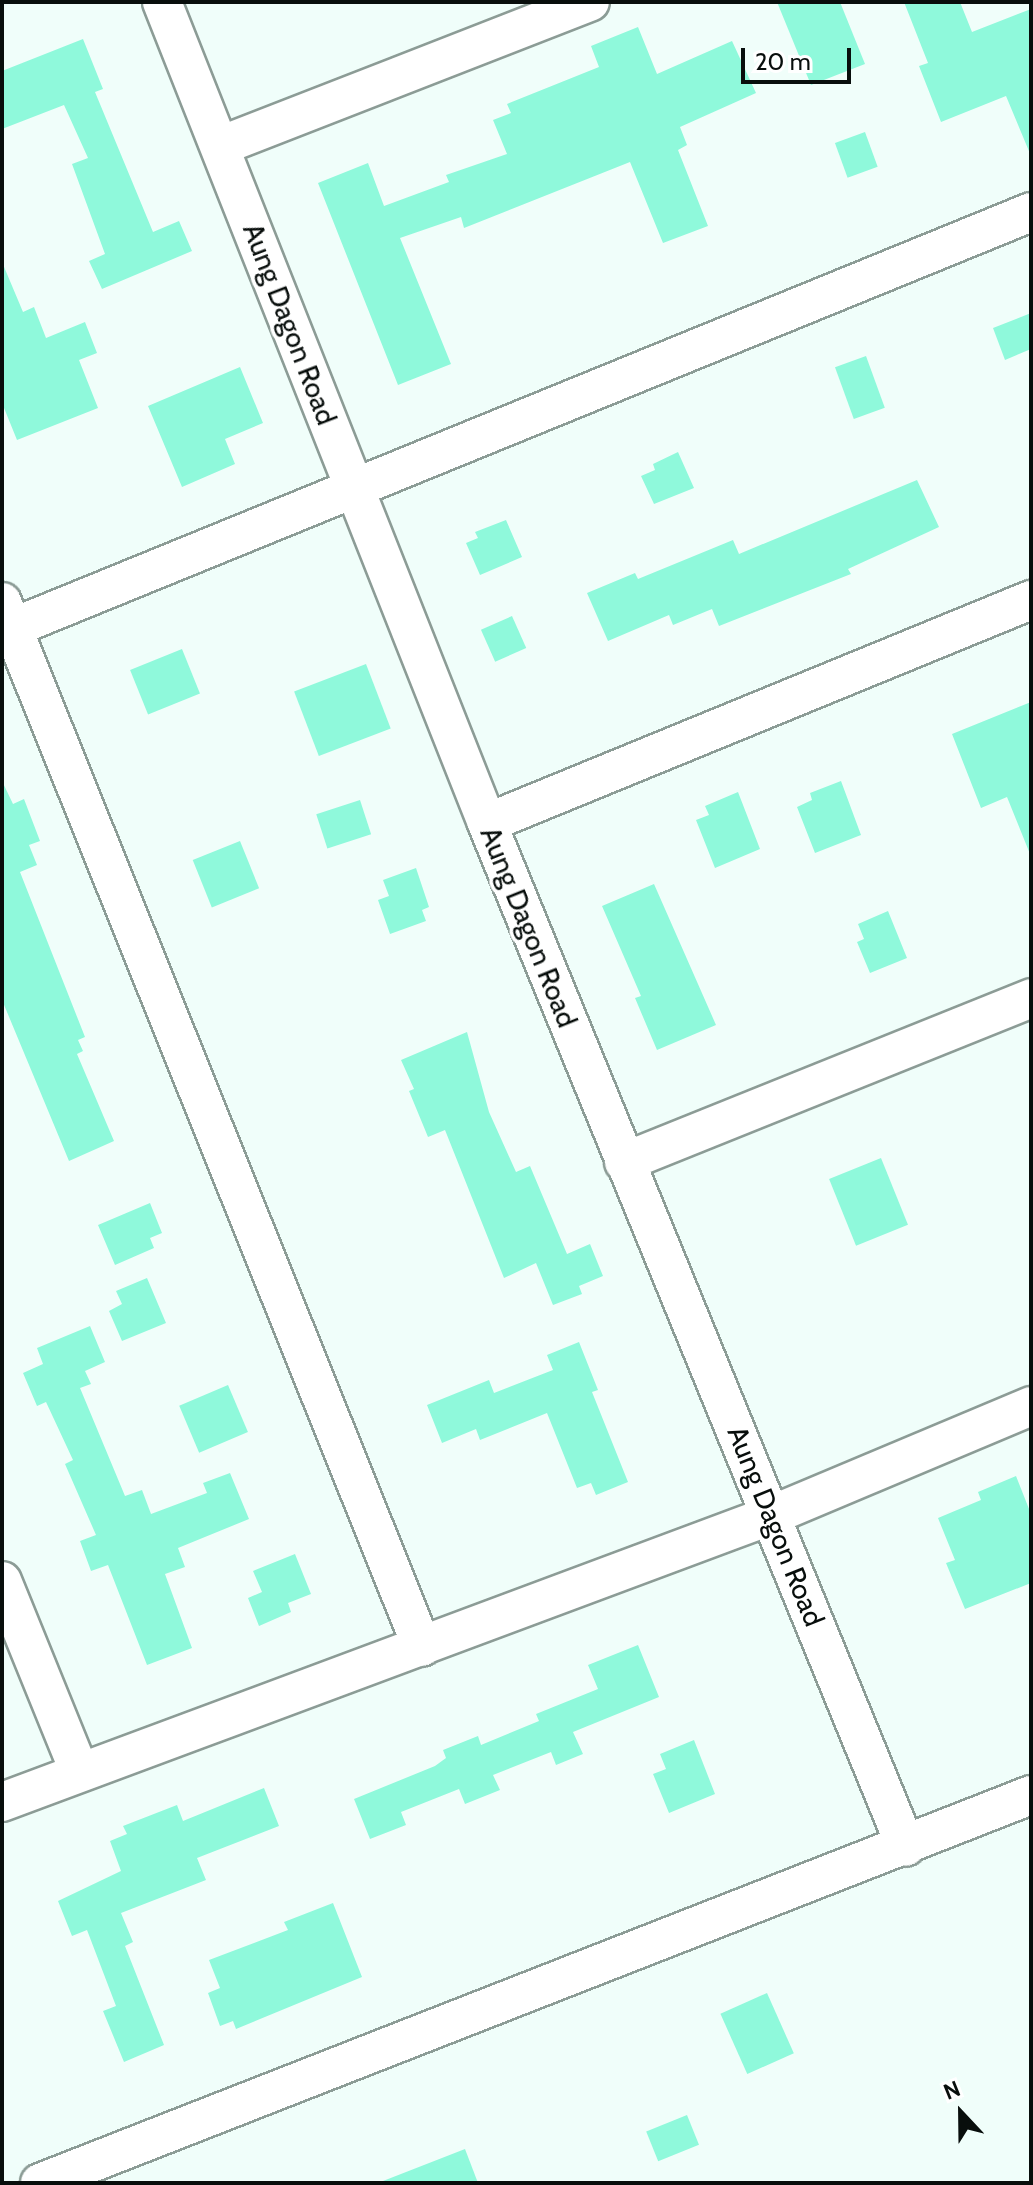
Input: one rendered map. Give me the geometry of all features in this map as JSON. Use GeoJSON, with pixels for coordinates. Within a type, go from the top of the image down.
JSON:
{"type":"FeatureCollection","features":[{"type":"Feature","properties":{"kind":"street","name":"Aung Dagon Road"},"geometry":{"type":"LineString","coordinates":[[162,2],[487,823],[906,1847]]}},
{"type":"Feature","properties":{"kind":"street"},"geometry":{"type":"LineString","coordinates":[[220,146],[590,2]]}},
{"type":"Feature","properties":{"kind":"street"},"geometry":{"type":"LineString","coordinates":[[422,1647],[5,621],[354,488],[1031,212]]}},
{"type":"Feature","properties":{"kind":"street"},"geometry":{"type":"LineString","coordinates":[[487,823],[1031,600]]}},
{"type":"Feature","properties":{"kind":"street"},"geometry":{"type":"LineString","coordinates":[[624,1162],[1031,998]]}},
{"type":"Feature","properties":{"kind":"street"},"geometry":{"type":"LineString","coordinates":[[2,1802],[772,1515],[1031,1406]]}},
{"type":"Feature","properties":{"kind":"street"},"geometry":{"type":"LineString","coordinates":[[2,1581],[79,1771]]}},
{"type":"Feature","properties":{"kind":"street"},"geometry":{"type":"LineString","coordinates":[[40,2183],[906,1847],[1031,1795]]}},
{"type":"Feature","properties":{"kind":"building"},"geometry":{"type":"Polygon","coordinates":[[[777,2],[840,2],[865,64],[811,85],[777,2]]]}},
{"type":"Feature","properties":{"kind":"building"},"geometry":{"type":"Polygon","coordinates":[[[904,2],[960,2],[972,32],[1031,9],[1031,156],[1006,96],[941,122],[919,66],[928,63],[904,2]]]}},
{"type":"Feature","properties":{"kind":"building"},"geometry":{"type":"Polygon","coordinates":[[[638,27],[657,74],[732,41],[756,93],[680,127],[687,145],[678,150],[708,226],[663,243],[630,162],[464,228],[461,217],[400,238],[451,364],[398,385],[318,183],[368,163],[384,206],[449,182],[446,175],[507,154],[493,120],[511,113],[507,104],[599,67],[591,46],[638,27]]]}},
{"type":"Feature","properties":{"kind":"building"},"geometry":{"type":"Polygon","coordinates":[[[83,39],[103,89],[95,92],[153,232],[179,221],[192,251],[102,289],[89,261],[105,254],[72,164],[88,158],[64,105],[2,129],[2,71],[83,39]]]}},
{"type":"Feature","properties":{"kind":"building"},"geometry":{"type":"Polygon","coordinates":[[[865,132],[878,167],[848,178],[835,143],[865,132]]]}},
{"type":"Feature","properties":{"kind":"building"},"geometry":{"type":"Polygon","coordinates":[[[2,262],[23,312],[34,307],[46,338],[85,322],[97,353],[79,360],[98,408],[17,440],[2,403],[2,262]]]}},
{"type":"Feature","properties":{"kind":"building"},"geometry":{"type":"Polygon","coordinates":[[[1031,313],[1031,349],[1005,360],[993,328],[1031,313]]]}},
{"type":"Feature","properties":{"kind":"building"},"geometry":{"type":"Polygon","coordinates":[[[866,356],[885,408],[854,419],[835,367],[866,356]]]}},
{"type":"Feature","properties":{"kind":"building"},"geometry":{"type":"Polygon","coordinates":[[[240,367],[263,423],[225,439],[235,464],[182,487],[148,406],[240,367]]]}},
{"type":"Feature","properties":{"kind":"building"},"geometry":{"type":"Polygon","coordinates":[[[678,452],[694,488],[654,504],[641,476],[655,470],[653,464],[678,452]]]}},
{"type":"Feature","properties":{"kind":"building"},"geometry":{"type":"Polygon","coordinates":[[[917,480],[939,527],[848,569],[851,574],[719,626],[712,609],[673,625],[669,615],[608,641],[587,593],[635,573],[638,579],[733,540],[739,554],[917,480]]]}},
{"type":"Feature","properties":{"kind":"building"},"geometry":{"type":"Polygon","coordinates":[[[506,520],[522,557],[480,575],[466,543],[478,538],[475,532],[506,520]]]}},
{"type":"Feature","properties":{"kind":"building"},"geometry":{"type":"Polygon","coordinates":[[[512,616],[526,648],[495,662],[481,630],[512,616]]]}},
{"type":"Feature","properties":{"kind":"building"},"geometry":{"type":"Polygon","coordinates":[[[182,649],[200,694],[148,714],[130,670],[182,649]]]}},
{"type":"Feature","properties":{"kind":"building"},"geometry":{"type":"Polygon","coordinates":[[[366,664],[391,728],[319,756],[294,692],[366,664]]]}},
{"type":"Feature","properties":{"kind":"building"},"geometry":{"type":"Polygon","coordinates":[[[1031,702],[1030,854],[1007,797],[981,808],[952,734],[1031,702]]]}},
{"type":"Feature","properties":{"kind":"building"},"geometry":{"type":"Polygon","coordinates":[[[2,781],[13,804],[24,799],[40,841],[29,845],[37,865],[20,872],[85,1037],[78,1040],[83,1051],[77,1054],[114,1141],[69,1161],[2,1000],[2,781]]]}},
{"type":"Feature","properties":{"kind":"building"},"geometry":{"type":"Polygon","coordinates":[[[841,781],[861,835],[815,853],[797,807],[812,800],[810,793],[841,781]]]}},
{"type":"Feature","properties":{"kind":"building"},"geometry":{"type":"Polygon","coordinates":[[[738,792],[760,849],[715,868],[696,820],[709,815],[705,806],[738,792]]]}},
{"type":"Feature","properties":{"kind":"building"},"geometry":{"type":"Polygon","coordinates":[[[360,800],[371,834],[327,848],[316,814],[360,800]]]}},
{"type":"Feature","properties":{"kind":"building"},"geometry":{"type":"Polygon","coordinates":[[[240,841],[259,888],[212,907],[193,860],[240,841]]]}},
{"type":"Feature","properties":{"kind":"building"},"geometry":{"type":"Polygon","coordinates":[[[416,868],[429,907],[422,910],[426,921],[390,934],[378,900],[389,896],[383,880],[416,868]]]}},
{"type":"Feature","properties":{"kind":"building"},"geometry":{"type":"Polygon","coordinates":[[[654,884],[716,1025],[657,1050],[635,998],[641,996],[602,906],[654,884]]]}},
{"type":"Feature","properties":{"kind":"building"},"geometry":{"type":"Polygon","coordinates":[[[888,911],[907,958],[870,973],[857,942],[864,939],[858,924],[888,911]]]}},
{"type":"Feature","properties":{"kind":"building"},"geometry":{"type":"Polygon","coordinates":[[[467,1032],[489,1112],[516,1172],[530,1166],[567,1254],[590,1244],[603,1276],[579,1286],[582,1294],[553,1305],[536,1263],[504,1278],[445,1130],[428,1137],[409,1091],[414,1089],[401,1060],[467,1032]]]}},
{"type":"Feature","properties":{"kind":"building"},"geometry":{"type":"Polygon","coordinates":[[[881,1158],[908,1225],[856,1246],[829,1179],[881,1158]]]}},
{"type":"Feature","properties":{"kind":"building"},"geometry":{"type":"Polygon","coordinates":[[[150,1203],[162,1233],[150,1238],[154,1248],[115,1265],[98,1225],[150,1203]]]}},
{"type":"Feature","properties":{"kind":"building"},"geometry":{"type":"Polygon","coordinates":[[[147,1278],[166,1323],[122,1341],[109,1311],[122,1304],[116,1291],[147,1278]]]}},
{"type":"Feature","properties":{"kind":"building"},"geometry":{"type":"Polygon","coordinates":[[[90,1326],[105,1362],[85,1371],[91,1384],[80,1388],[125,1496],[142,1490],[151,1514],[207,1493],[203,1483],[230,1473],[249,1519],[178,1548],[185,1567],[165,1574],[192,1648],[147,1665],[108,1565],[91,1571],[80,1541],[96,1535],[65,1464],[73,1460],[46,1402],[37,1406],[23,1373],[43,1364],[37,1348],[90,1326]]]}},
{"type":"Feature","properties":{"kind":"building"},"geometry":{"type":"Polygon","coordinates":[[[579,1342],[598,1390],[592,1392],[628,1482],[596,1495],[591,1483],[577,1488],[547,1413],[480,1440],[476,1429],[442,1443],[427,1405],[489,1380],[494,1393],[553,1370],[547,1355],[579,1342]]]}},
{"type":"Feature","properties":{"kind":"building"},"geometry":{"type":"Polygon","coordinates":[[[228,1385],[248,1432],[199,1453],[179,1406],[228,1385]]]}},
{"type":"Feature","properties":{"kind":"building"},"geometry":{"type":"Polygon","coordinates":[[[1016,1476],[1031,1514],[1031,1583],[965,1609],[946,1563],[955,1560],[938,1518],[981,1500],[978,1492],[1016,1476]]]}},
{"type":"Feature","properties":{"kind":"building"},"geometry":{"type":"Polygon","coordinates":[[[295,1554],[311,1594],[288,1603],[291,1612],[259,1626],[248,1598],[262,1592],[253,1571],[295,1554]]]}},
{"type":"Feature","properties":{"kind":"building"},"geometry":{"type":"Polygon","coordinates":[[[638,1645],[659,1697],[573,1732],[583,1754],[556,1765],[551,1752],[493,1775],[500,1790],[465,1804],[459,1789],[401,1812],[406,1825],[370,1839],[354,1799],[435,1766],[446,1758],[443,1750],[478,1736],[481,1745],[539,1721],[536,1714],[598,1689],[588,1665],[638,1645]]]}},
{"type":"Feature","properties":{"kind":"building"},"geometry":{"type":"Polygon","coordinates":[[[694,1740],[715,1794],[669,1813],[653,1774],[666,1769],[660,1754],[694,1740]]]}},
{"type":"Feature","properties":{"kind":"building"},"geometry":{"type":"Polygon","coordinates":[[[264,1788],[279,1826],[197,1858],[206,1880],[121,1913],[133,1942],[125,1946],[164,2045],[124,2062],[103,2011],[116,2006],[87,1930],[72,1936],[58,1901],[121,1871],[110,1841],[127,1834],[123,1826],[177,1805],[183,1821],[264,1788]]]}},
{"type":"Feature","properties":{"kind":"building"},"geometry":{"type":"Polygon","coordinates":[[[333,1903],[362,1977],[236,2029],[233,2021],[220,2026],[208,1993],[220,1988],[209,1960],[288,1930],[284,1922],[333,1903]]]}},
{"type":"Feature","properties":{"kind":"building"},"geometry":{"type":"Polygon","coordinates":[[[767,1993],[794,2053],[747,2074],[720,2014],[767,1993]]]}},
{"type":"Feature","properties":{"kind":"building"},"geometry":{"type":"Polygon","coordinates":[[[687,2115],[699,2145],[658,2161],[646,2131],[687,2115]]]}},
{"type":"Feature","properties":{"kind":"building"},"geometry":{"type":"Polygon","coordinates":[[[465,2149],[478,2183],[383,2181],[465,2149]]]}}]}
